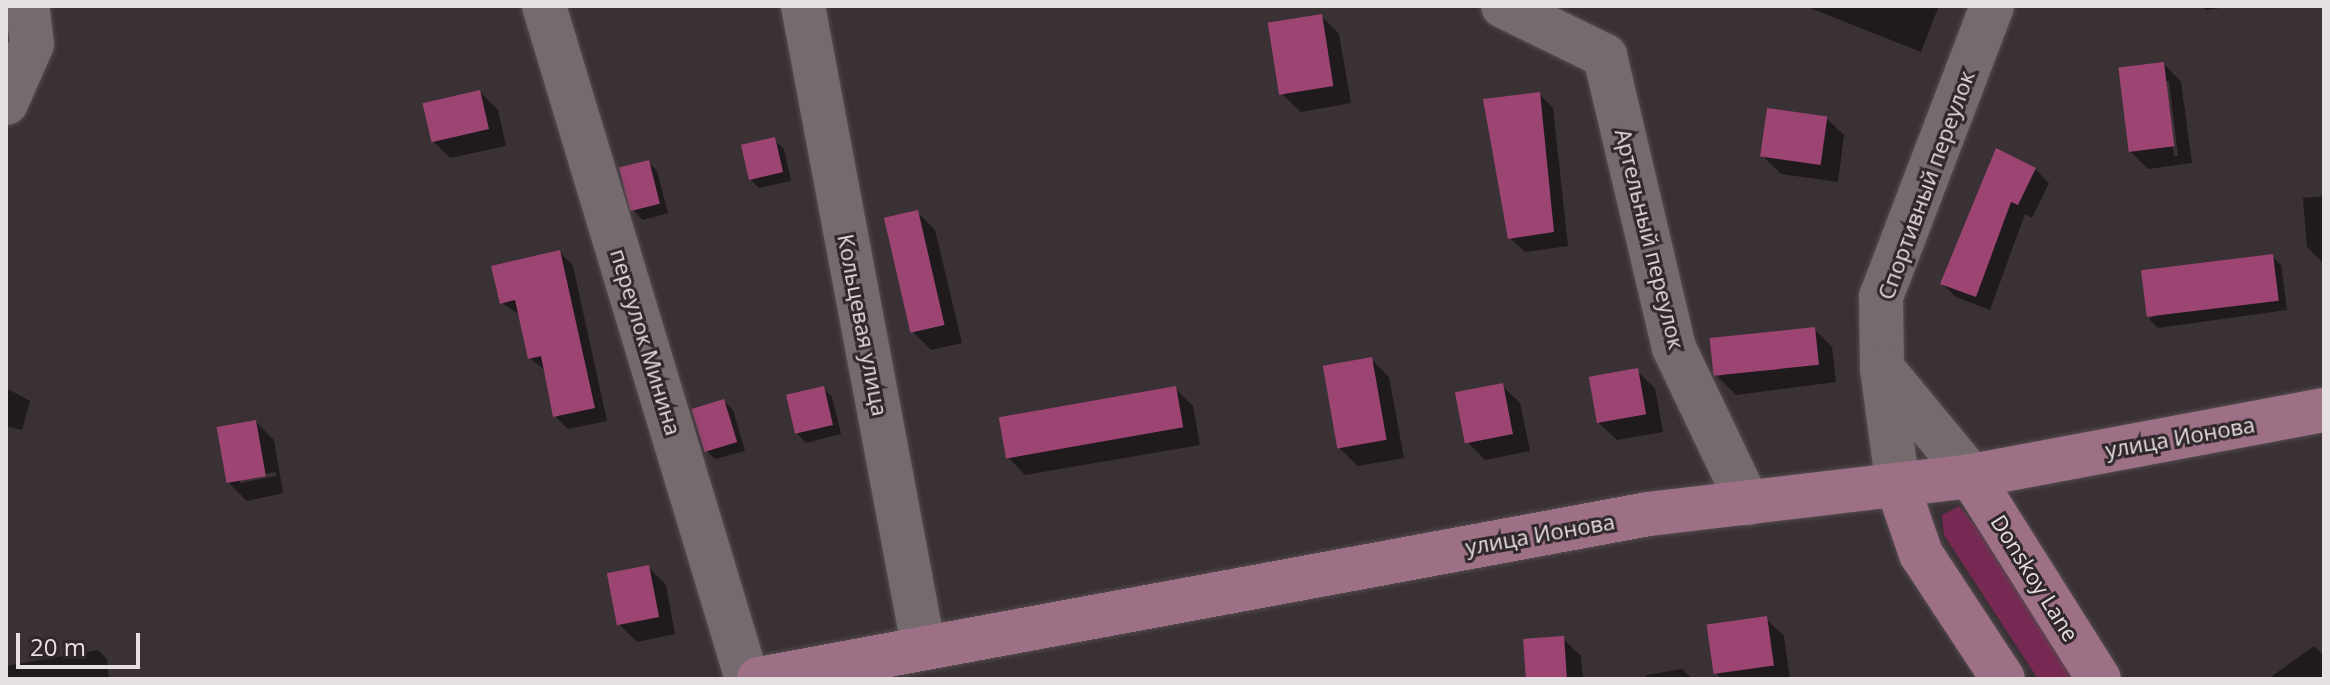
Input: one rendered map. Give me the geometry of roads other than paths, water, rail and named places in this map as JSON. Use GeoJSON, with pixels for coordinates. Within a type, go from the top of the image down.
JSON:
{"type":"FeatureCollection","features":[{"type":"Feature","properties":{"kind":"main road","name":"улица Ионова"},"geometry":{"type":"LineString","coordinates":[[759,679],[923,645],[1648,514],[1971,476],[2324,410]]}},
{"type":"Feature","properties":{"kind":"main road","name":"Donskoy Lane"},"geometry":{"type":"LineString","coordinates":[[1971,476],[2099,679]]}},
{"type":"Feature","properties":{"kind":"main road"},"geometry":{"type":"LineString","coordinates":[[1898,487],[1921,554],[2003,679]]}},
{"type":"Feature","properties":{"kind":"street"},"geometry":{"type":"LineString","coordinates":[[6,103],[32,44],[27,6]]}},
{"type":"Feature","properties":{"kind":"street","name":"переулок Минина"},"geometry":{"type":"LineString","coordinates":[[544,6],[747,679]]}},
{"type":"Feature","properties":{"kind":"street","name":"Кольцевая улица"},"geometry":{"type":"LineString","coordinates":[[803,6],[923,645]]}},
{"type":"Feature","properties":{"kind":"street","name":"Артельный переулок"},"geometry":{"type":"LineString","coordinates":[[1503,6],[1564,21],[1605,56],[1674,348],[1748,503]]}},
{"type":"Feature","properties":{"kind":"street","name":"Спортивный переулок"},"geometry":{"type":"LineString","coordinates":[[1898,487],[1882,368],[1881,297],[1992,6]]}},
{"type":"Feature","properties":{"kind":"street"},"geometry":{"type":"LineString","coordinates":[[1882,368],[1971,476]]}}]}
